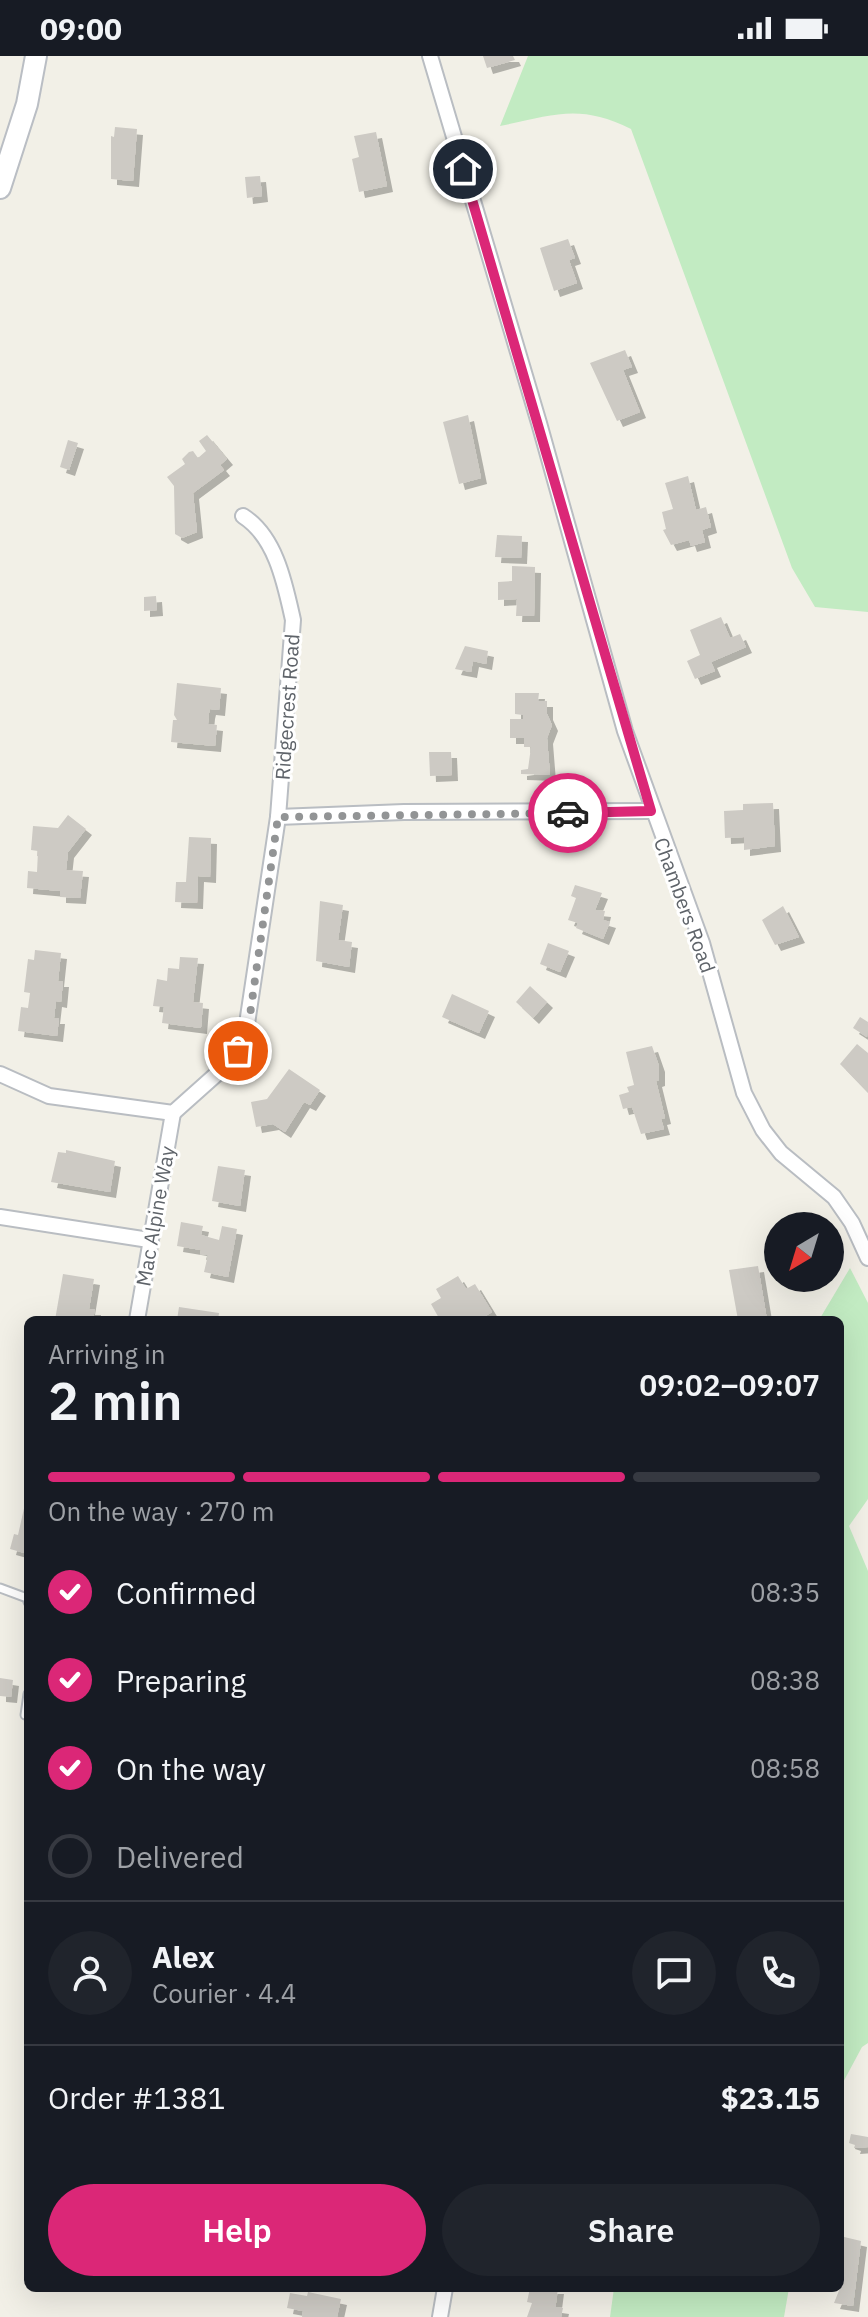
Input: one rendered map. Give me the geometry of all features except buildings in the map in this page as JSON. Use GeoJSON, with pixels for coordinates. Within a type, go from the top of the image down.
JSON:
{"type":"FeatureCollection","features":[{"type":"Feature","properties":{"kind":"main road"},"geometry":{"type":"LineString","coordinates":[[0,188],[27,104],[36,56]]}},
{"type":"Feature","properties":{"kind":"street","name":"Chambers Road"},"geometry":{"type":"LineString","coordinates":[[430,56],[651,811],[702,943],[744,1093],[763,1130],[781,1153],[834,1197],[852,1223],[868,1258]]}},
{"type":"Feature","properties":{"kind":"street","name":"Ridgecrest Road"},"geometry":{"type":"LineString","coordinates":[[173,1113],[229,1063],[245,1037],[278,817],[293,620],[268,541],[258,525],[243,516]]}},
{"type":"Feature","properties":{"kind":"street"},"geometry":{"type":"LineString","coordinates":[[278,817],[404,812],[651,811]]}},
{"type":"Feature","properties":{"kind":"street"},"geometry":{"type":"LineString","coordinates":[[0,1074],[49,1096],[173,1113]]}},
{"type":"Feature","properties":{"kind":"street","name":"Mac Alpine Way"},"geometry":{"type":"LineString","coordinates":[[138,1316],[173,1113]]}},
{"type":"Feature","properties":{"kind":"street"},"geometry":{"type":"LineString","coordinates":[[0,1217],[149,1240]]}},
{"type":"Feature","properties":{"kind":"street"},"geometry":{"type":"LineString","coordinates":[[440,2317],[444,2292]]}},
{"type":"Feature","properties":{"kind":"lane"},"geometry":{"type":"LineString","coordinates":[[0,1588],[24,1597]]}},
{"type":"Feature","properties":{"kind":"green space"},"geometry":{"type":"Polygon","coordinates":[[[528,56],[868,56],[868,612],[815,607],[792,568],[631,129],[613,121],[581,114],[551,115],[500,126],[528,56]]]}},
{"type":"Feature","properties":{"kind":"green space"},"geometry":{"type":"Polygon","coordinates":[[[850,1268],[868,1303],[868,1499],[849,1526],[868,1571],[868,2043],[862,2047],[844,2081],[844,1316],[821,1316],[836,1292],[844,1292],[844,1278],[850,1268]]]}},
{"type":"Feature","properties":{"kind":"green space"},"geometry":{"type":"Polygon","coordinates":[[[613,2292],[788,2292],[784,2317],[610,2317],[613,2292]]]}},
{"type":"Feature","properties":{"kind":"way so far"},"geometry":{"type":"LineString","coordinates":[[238,1051],[249,1022],[278,817],[404,812],[568,813]]}},
{"type":"Feature","properties":{"kind":"route"},"geometry":{"type":"LineString","coordinates":[[463,169],[539,423],[625,731],[651,811],[568,813]]}}]}
